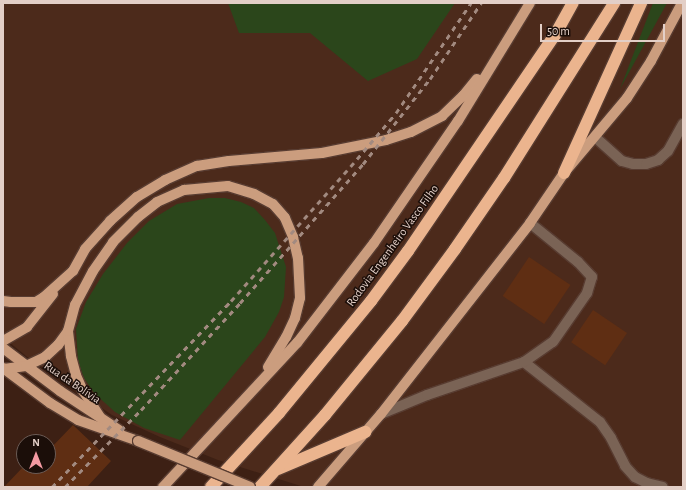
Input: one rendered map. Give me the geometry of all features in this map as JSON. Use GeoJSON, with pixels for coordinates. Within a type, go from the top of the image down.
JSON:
{"type":"FeatureCollection","features":[{"type":"Feature","properties":{"kind":"highway","name":"Rodovia Engenheiro Vasco Filho"},"geometry":{"type":"LineString","coordinates":[[211,487],[279,413],[371,301],[446,197],[555,35],[573,3]]}},
{"type":"Feature","properties":{"kind":"highway"},"geometry":{"type":"LineString","coordinates":[[260,487],[325,415],[397,327],[455,249],[504,178],[614,3]]}},
{"type":"Feature","properties":{"kind":"highway"},"geometry":{"type":"LineString","coordinates":[[564,173],[641,3]]}},
{"type":"Feature","properties":{"kind":"highway"},"geometry":{"type":"LineString","coordinates":[[275,471],[365,432]]}},
{"type":"Feature","properties":{"kind":"main road"},"geometry":{"type":"LineString","coordinates":[[163,487],[297,343],[374,244],[458,121],[530,3]]}},
{"type":"Feature","properties":{"kind":"main road"},"geometry":{"type":"LineString","coordinates":[[318,487],[381,414],[530,222],[564,173],[627,98],[651,61],[682,3]]}},
{"type":"Feature","properties":{"kind":"main road"},"geometry":{"type":"LineString","coordinates":[[3,341],[27,327],[73,271],[85,249],[110,221],[137,197],[165,180],[197,166],[229,161],[346,149],[386,140],[411,132],[442,116],[463,96],[510,34]]}},
{"type":"Feature","properties":{"kind":"main road"},"geometry":{"type":"LineString","coordinates":[[4,369],[26,366],[45,357],[58,345],[68,331],[75,305],[93,271],[113,242],[138,217],[157,202],[184,190],[228,186],[254,194],[273,204],[285,218],[293,237],[298,258],[300,298],[295,318],[286,337],[260,381]]}},
{"type":"Feature","properties":{"kind":"main road"},"geometry":{"type":"LineString","coordinates":[[3,301],[36,302],[62,283]]}},
{"type":"Feature","properties":{"kind":"main road"},"geometry":{"type":"LineString","coordinates":[[68,331],[71,356],[76,375],[83,392],[100,417]]}},
{"type":"Feature","properties":{"kind":"main road","name":"Rua da Bolívia"},"geometry":{"type":"LineString","coordinates":[[3,348],[60,392],[100,417],[128,437]]}},
{"type":"Feature","properties":{"kind":"main road","name":"Rua da Bolívia"},"geometry":{"type":"LineString","coordinates":[[4,369],[50,403],[78,420],[128,437],[250,487]]}},
{"type":"Feature","properties":{"kind":"lane"},"geometry":{"type":"LineString","coordinates":[[595,136],[622,161],[633,164],[646,164],[658,160],[668,151],[683,124]]}},
{"type":"Feature","properties":{"kind":"lane"},"geometry":{"type":"LineString","coordinates":[[381,414],[427,394],[524,362],[553,342],[587,293],[592,277],[578,262],[530,222]]}},
{"type":"Feature","properties":{"kind":"lane"},"geometry":{"type":"LineString","coordinates":[[524,362],[600,422],[625,466],[635,477],[647,483],[663,487]]}},
{"type":"Feature","properties":{"kind":"shaded area"},"geometry":{"type":"Polygon","coordinates":[[[3,3],[683,3],[683,487],[304,487],[218,460],[160,437],[112,415],[26,356],[3,337],[3,3]]]}},
{"type":"Feature","properties":{"kind":"green space"},"geometry":{"type":"Polygon","coordinates":[[[228,3],[455,3],[417,59],[368,81],[310,33],[239,33],[228,3]]]}},
{"type":"Feature","properties":{"kind":"green space"},"geometry":{"type":"Polygon","coordinates":[[[653,3],[667,3],[620,89],[653,3]]]}},
{"type":"Feature","properties":{"kind":"green space"},"geometry":{"type":"Polygon","coordinates":[[[209,198],[225,198],[241,202],[254,208],[275,233],[286,267],[284,297],[279,312],[265,337],[180,440],[144,428],[115,412],[94,393],[84,378],[78,361],[76,329],[86,302],[103,274],[127,243],[149,221],[177,204],[209,198]]]}},
{"type":"Feature","properties":{"kind":"building"},"geometry":{"type":"Polygon","coordinates":[[[529,257],[570,285],[544,324],[503,296],[529,257]]]}},
{"type":"Feature","properties":{"kind":"building"},"geometry":{"type":"Polygon","coordinates":[[[593,310],[627,333],[605,365],[571,342],[593,310]]]}},
{"type":"Feature","properties":{"kind":"building"},"geometry":{"type":"Polygon","coordinates":[[[73,425],[111,461],[87,487],[4,487],[16,474],[56,474],[56,443],[73,425]]]}},
{"type":"Feature","properties":{"kind":"railway"},"geometry":{"type":"LineString","coordinates":[[52,487],[231,301],[357,159],[396,113],[471,3]]}},
{"type":"Feature","properties":{"kind":"railway"},"geometry":{"type":"LineString","coordinates":[[65,487],[141,410],[240,303],[363,164],[430,79],[481,3]]}}]}
